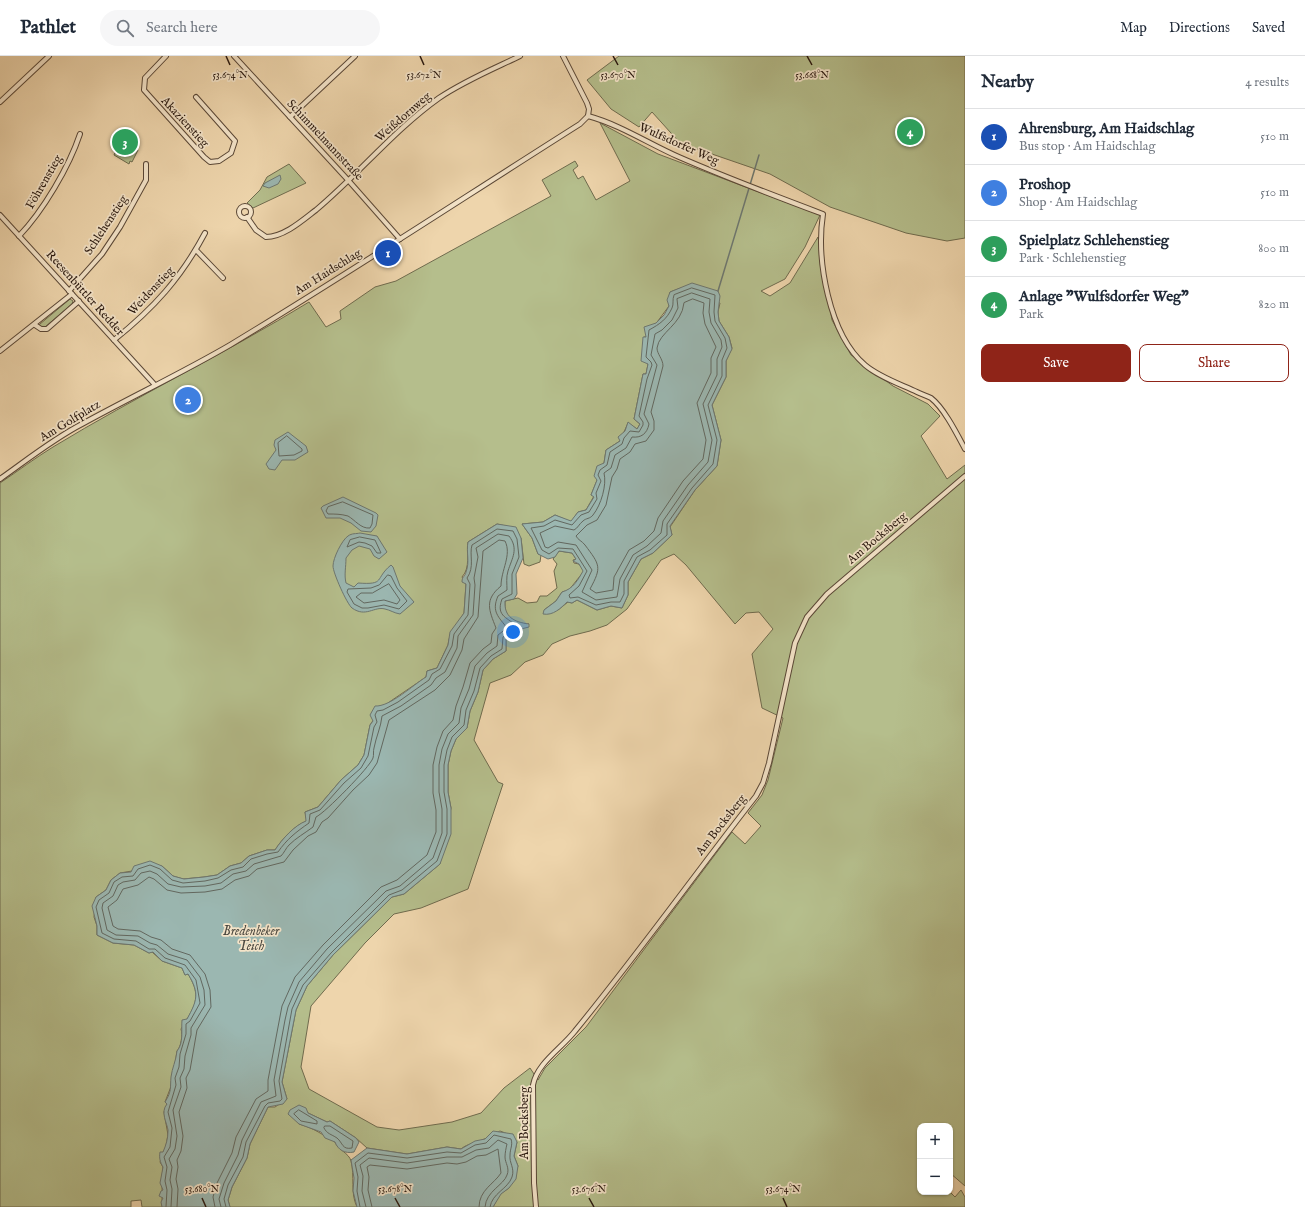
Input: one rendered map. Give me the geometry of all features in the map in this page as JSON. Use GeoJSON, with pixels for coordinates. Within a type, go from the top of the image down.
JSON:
{"type":"FeatureCollection","features":[{"type":"Feature","properties":{"kind":"street"},"geometry":{"type":"LineString","coordinates":[[0,102],[49,56]]}},
{"type":"Feature","properties":{"kind":"street","name":"Akazienstieg"},"geometry":{"type":"LineString","coordinates":[[166,56],[145,78],[144,90],[204,157],[210,162],[219,161],[231,153],[235,141],[196,97]]}},
{"type":"Feature","properties":{"kind":"street","name":"Schimmelmannstraße"},"geometry":{"type":"LineString","coordinates":[[234,56],[348,180],[400,240]]}},
{"type":"Feature","properties":{"kind":"street"},"geometry":{"type":"LineString","coordinates":[[290,117],[355,56]]}},
{"type":"Feature","properties":{"kind":"street","name":"Weißdornweg"},"geometry":{"type":"LineString","coordinates":[[247,217],[256,230],[263,236],[275,235],[297,224],[348,180],[387,142],[440,98],[520,56]]}},
{"type":"Feature","properties":{"kind":"street"},"geometry":{"type":"LineString","coordinates":[[563,56],[587,103],[589,109],[588,116]]}},
{"type":"Feature","properties":{"kind":"street","name":"Wulfsdorfer Weg"},"geometry":{"type":"LineString","coordinates":[[588,116],[605,121],[705,168],[823,214],[820,232],[823,269],[835,316],[847,344],[866,365],[893,381],[931,399],[953,426],[965,449]]}},
{"type":"Feature","properties":{"kind":"street","name":"Am Haidschlag"},"geometry":{"type":"LineString","coordinates":[[155,385],[210,357],[400,240],[580,124],[588,116]]}},
{"type":"Feature","properties":{"kind":"street","name":"Föhrenstieg"},"geometry":{"type":"LineString","coordinates":[[19,236],[45,203],[76,146],[80,134]]}},
{"type":"Feature","properties":{"kind":"street","name":"Schlehenstieg"},"geometry":{"type":"LineString","coordinates":[[0,351],[35,325],[71,292],[102,254],[120,227],[146,180],[146,164]]}},
{"type":"Feature","properties":{"kind":"street","name":"Reesenbüttler Redder"},"geometry":{"type":"LineString","coordinates":[[0,215],[155,385]]}},
{"type":"Feature","properties":{"kind":"street","name":"Weidenstieg"},"geometry":{"type":"LineString","coordinates":[[114,340],[141,318],[167,292],[196,250],[205,233]]}},
{"type":"Feature","properties":{"kind":"street"},"geometry":{"type":"LineString","coordinates":[[196,250],[223,278]]}},
{"type":"Feature","properties":{"kind":"street"},"geometry":{"type":"LineString","coordinates":[[35,325],[41,329],[47,328],[79,301]]}},
{"type":"Feature","properties":{"kind":"street","name":"Am Golfplatz"},"geometry":{"type":"LineString","coordinates":[[0,479],[48,444],[155,385]]}},
{"type":"Feature","properties":{"kind":"street","name":"Am Bocksberg"},"geometry":{"type":"LineString","coordinates":[[536,1207],[534,1182],[533,1085],[537,1072],[573,1034],[630,962],[756,796],[763,783],[795,643],[807,617],[827,594],[965,476]]}},
{"type":"Feature","properties":{"kind":"green space"},"geometry":{"type":"Polygon","coordinates":[[[619,56],[965,56],[965,238],[947,241],[906,233],[830,207],[770,174],[680,143],[652,112],[639,127],[611,109],[587,80],[619,56]]]}},
{"type":"Feature","properties":{"kind":"green space"},"geometry":{"type":"Polygon","coordinates":[[[600,123],[658,154],[820,215],[805,247],[785,279],[761,291],[770,296],[790,283],[818,237],[832,320],[851,355],[893,386],[928,404],[940,416],[921,436],[947,479],[965,465],[965,1186],[953,1176],[953,1123],[917,1123],[917,1195],[953,1195],[955,1197],[961,1190],[965,1197],[965,1207],[493,1207],[500,1194],[509,1188],[518,1166],[514,1156],[517,1142],[508,1134],[500,1131],[461,1149],[447,1147],[407,1154],[367,1148],[356,1138],[330,1121],[327,1122],[308,1113],[299,1124],[314,1130],[335,1142],[336,1145],[350,1158],[354,1196],[357,1207],[230,1207],[228,1200],[232,1187],[247,1158],[250,1144],[268,1107],[275,1107],[287,1099],[282,1082],[296,1010],[307,986],[333,955],[392,897],[404,894],[440,864],[451,808],[448,792],[448,765],[451,751],[456,739],[467,728],[470,711],[478,692],[483,670],[493,659],[506,651],[506,639],[529,624],[519,623],[507,616],[505,601],[518,598],[527,603],[537,602],[540,596],[547,596],[557,588],[554,571],[557,564],[553,559],[559,551],[572,553],[576,559],[573,560],[574,563],[579,564],[584,571],[569,590],[562,592],[556,601],[544,610],[558,610],[568,602],[572,603],[577,600],[597,610],[611,606],[622,608],[628,595],[628,582],[641,559],[653,553],[672,535],[670,527],[695,490],[717,466],[721,440],[712,405],[726,377],[726,361],[732,348],[729,337],[719,321],[718,312],[720,303],[681,288],[670,292],[669,306],[646,337],[644,337],[648,364],[646,374],[643,374],[634,419],[640,424],[637,429],[628,423],[620,441],[606,450],[604,463],[591,495],[594,496],[586,510],[578,512],[571,522],[555,515],[543,522],[522,524],[532,538],[538,554],[541,555],[540,562],[529,566],[524,564],[521,538],[506,526],[497,524],[468,542],[467,565],[465,573],[462,577],[466,584],[464,613],[449,639],[448,645],[437,668],[427,671],[426,677],[382,707],[370,725],[364,755],[358,765],[341,780],[318,807],[305,812],[307,821],[289,833],[275,850],[267,850],[249,856],[241,863],[230,866],[217,875],[183,879],[173,876],[162,866],[120,873],[111,880],[106,890],[96,897],[94,917],[97,926],[97,935],[113,943],[134,945],[149,953],[152,952],[162,961],[182,968],[185,975],[188,974],[193,982],[195,990],[196,996],[193,1008],[181,1029],[181,1041],[180,1047],[177,1051],[172,1084],[165,1102],[167,1104],[164,1112],[168,1135],[166,1146],[160,1162],[163,1167],[162,1207],[142,1207],[141,1200],[131,1201],[131,1207],[0,1207],[0,483],[46,451],[85,428],[278,321],[309,302],[326,327],[341,319],[340,311],[375,287],[396,281],[551,196],[542,180],[575,161],[578,166],[573,170],[578,179],[583,176],[596,200],[630,181],[600,123]],[[674,554],[661,560],[627,609],[607,625],[570,636],[552,644],[543,655],[525,662],[511,675],[490,683],[474,740],[498,782],[503,784],[468,889],[421,908],[394,914],[365,943],[311,1006],[301,1067],[309,1089],[377,1127],[399,1130],[452,1122],[481,1113],[504,1088],[530,1068],[538,1080],[545,1068],[586,1027],[732,832],[745,844],[761,826],[748,813],[762,795],[768,780],[783,718],[762,708],[752,654],[773,629],[759,612],[746,613],[735,624],[686,565],[674,554]]]}},
{"type":"Feature","properties":{"kind":"green space"},"geometry":{"type":"Polygon","coordinates":[[[123,135],[138,150],[132,162],[130,161],[129,164],[114,155],[123,135]]]}},
{"type":"Feature","properties":{"kind":"green space"},"geometry":{"type":"Polygon","coordinates":[[[289,164],[306,183],[253,208],[247,203],[260,190],[267,177],[289,164]]]}},
{"type":"Feature","properties":{"kind":"green space"},"geometry":{"type":"Polygon","coordinates":[[[70,299],[73,301],[72,304],[45,327],[42,328],[39,325],[40,324],[70,299]]]}},
{"type":"Feature","properties":{"kind":"water"},"geometry":{"type":"Polygon","coordinates":[[[280,175],[281,179],[278,184],[269,188],[263,186],[265,183],[280,175]]]}},
{"type":"Feature","properties":{"kind":"water"},"geometry":{"type":"Polygon","coordinates":[[[692,283],[718,291],[720,296],[718,312],[719,321],[729,337],[732,349],[726,361],[726,377],[712,405],[721,440],[717,466],[695,490],[670,526],[672,535],[653,553],[641,559],[628,582],[628,595],[622,608],[611,606],[597,610],[577,600],[572,603],[567,602],[553,613],[543,614],[544,610],[556,601],[562,592],[566,591],[575,584],[583,571],[579,564],[573,561],[576,559],[572,553],[559,551],[555,557],[548,559],[538,554],[532,538],[522,524],[543,522],[555,515],[571,521],[578,512],[586,510],[594,497],[591,495],[597,480],[594,476],[597,466],[604,463],[606,450],[620,441],[618,437],[625,431],[628,422],[637,429],[640,424],[634,419],[643,374],[646,374],[648,364],[641,361],[643,337],[646,337],[644,327],[656,323],[664,315],[669,306],[667,300],[670,292],[692,283]]]}},
{"type":"Feature","properties":{"kind":"water"},"geometry":{"type":"Polygon","coordinates":[[[288,432],[306,446],[308,452],[295,460],[282,460],[275,470],[269,469],[266,464],[276,450],[274,445],[275,440],[288,432]]]}},
{"type":"Feature","properties":{"kind":"water"},"geometry":{"type":"Polygon","coordinates":[[[343,497],[378,515],[376,526],[371,532],[361,531],[351,523],[340,518],[326,518],[321,508],[343,497]]]}},
{"type":"Feature","properties":{"kind":"water","name":"Bredenbeker Teich"},"geometry":{"type":"Polygon","coordinates":[[[497,524],[516,527],[521,538],[523,558],[516,574],[517,594],[514,599],[505,601],[505,606],[508,615],[511,618],[519,622],[529,624],[529,627],[521,629],[506,639],[506,651],[493,659],[483,670],[478,692],[470,711],[467,728],[456,739],[451,751],[448,765],[448,792],[451,808],[451,834],[440,864],[404,894],[392,897],[333,955],[307,986],[296,1010],[282,1082],[287,1099],[283,1104],[268,1107],[250,1144],[247,1158],[232,1187],[228,1200],[230,1207],[162,1207],[161,1202],[163,1198],[159,1196],[163,1190],[160,1183],[163,1167],[160,1162],[160,1152],[163,1152],[168,1136],[168,1130],[164,1117],[164,1110],[167,1104],[165,1102],[170,1092],[172,1071],[177,1051],[181,1044],[182,1020],[187,1019],[193,1007],[196,992],[188,974],[185,975],[182,968],[162,961],[153,952],[149,953],[134,945],[113,943],[97,935],[97,926],[92,906],[96,897],[106,890],[111,880],[120,873],[131,872],[134,866],[150,861],[162,866],[173,876],[184,879],[217,875],[230,866],[241,863],[249,856],[267,850],[275,850],[289,833],[306,821],[305,812],[318,807],[341,780],[358,765],[364,755],[370,725],[373,721],[370,715],[375,706],[387,703],[401,695],[426,677],[427,671],[437,668],[448,645],[450,632],[464,613],[466,584],[462,582],[462,579],[466,574],[468,564],[468,542],[497,524]]]}},
{"type":"Feature","properties":{"kind":"water"},"geometry":{"type":"Polygon","coordinates":[[[360,533],[377,536],[387,552],[379,559],[374,556],[370,549],[359,546],[352,550],[346,558],[346,583],[354,587],[358,583],[376,582],[391,565],[400,586],[414,602],[400,614],[387,609],[377,609],[366,612],[357,611],[352,608],[344,595],[335,575],[333,566],[334,558],[343,541],[348,536],[351,534],[360,533]]]}},
{"type":"Feature","properties":{"kind":"water"},"geometry":{"type":"Polygon","coordinates":[[[299,1105],[306,1108],[308,1113],[327,1122],[330,1121],[356,1138],[359,1142],[354,1152],[342,1151],[335,1142],[325,1138],[321,1132],[299,1124],[288,1114],[290,1110],[299,1105]]]}},
{"type":"Feature","properties":{"kind":"water"},"geometry":{"type":"Polygon","coordinates":[[[493,1131],[513,1134],[517,1142],[514,1156],[518,1166],[516,1179],[509,1188],[501,1194],[493,1207],[357,1207],[353,1191],[354,1178],[351,1160],[367,1148],[407,1154],[447,1147],[461,1149],[475,1141],[485,1139],[493,1131]]]}},
{"type":"Feature","properties":{"kind":"waterway"},"geometry":{"type":"LineString","coordinates":[[718,291],[759,155]]}},
{"type":"Feature","properties":{"kind":"place","name":"Anlage \"Wulfsdorfer Weg\""},"geometry":{"type":"Point","coordinates":[910,132]}},
{"type":"Feature","properties":{"kind":"place","name":"Spielplatz Schlehenstieg"},"geometry":{"type":"Point","coordinates":[125,142]}},
{"type":"Feature","properties":{"kind":"place","name":"Ahrensburg, Am Haidschlag"},"geometry":{"type":"Point","coordinates":[388,253]}},
{"type":"Feature","properties":{"kind":"place","name":"Proshop"},"geometry":{"type":"Point","coordinates":[188,400]}}]}
